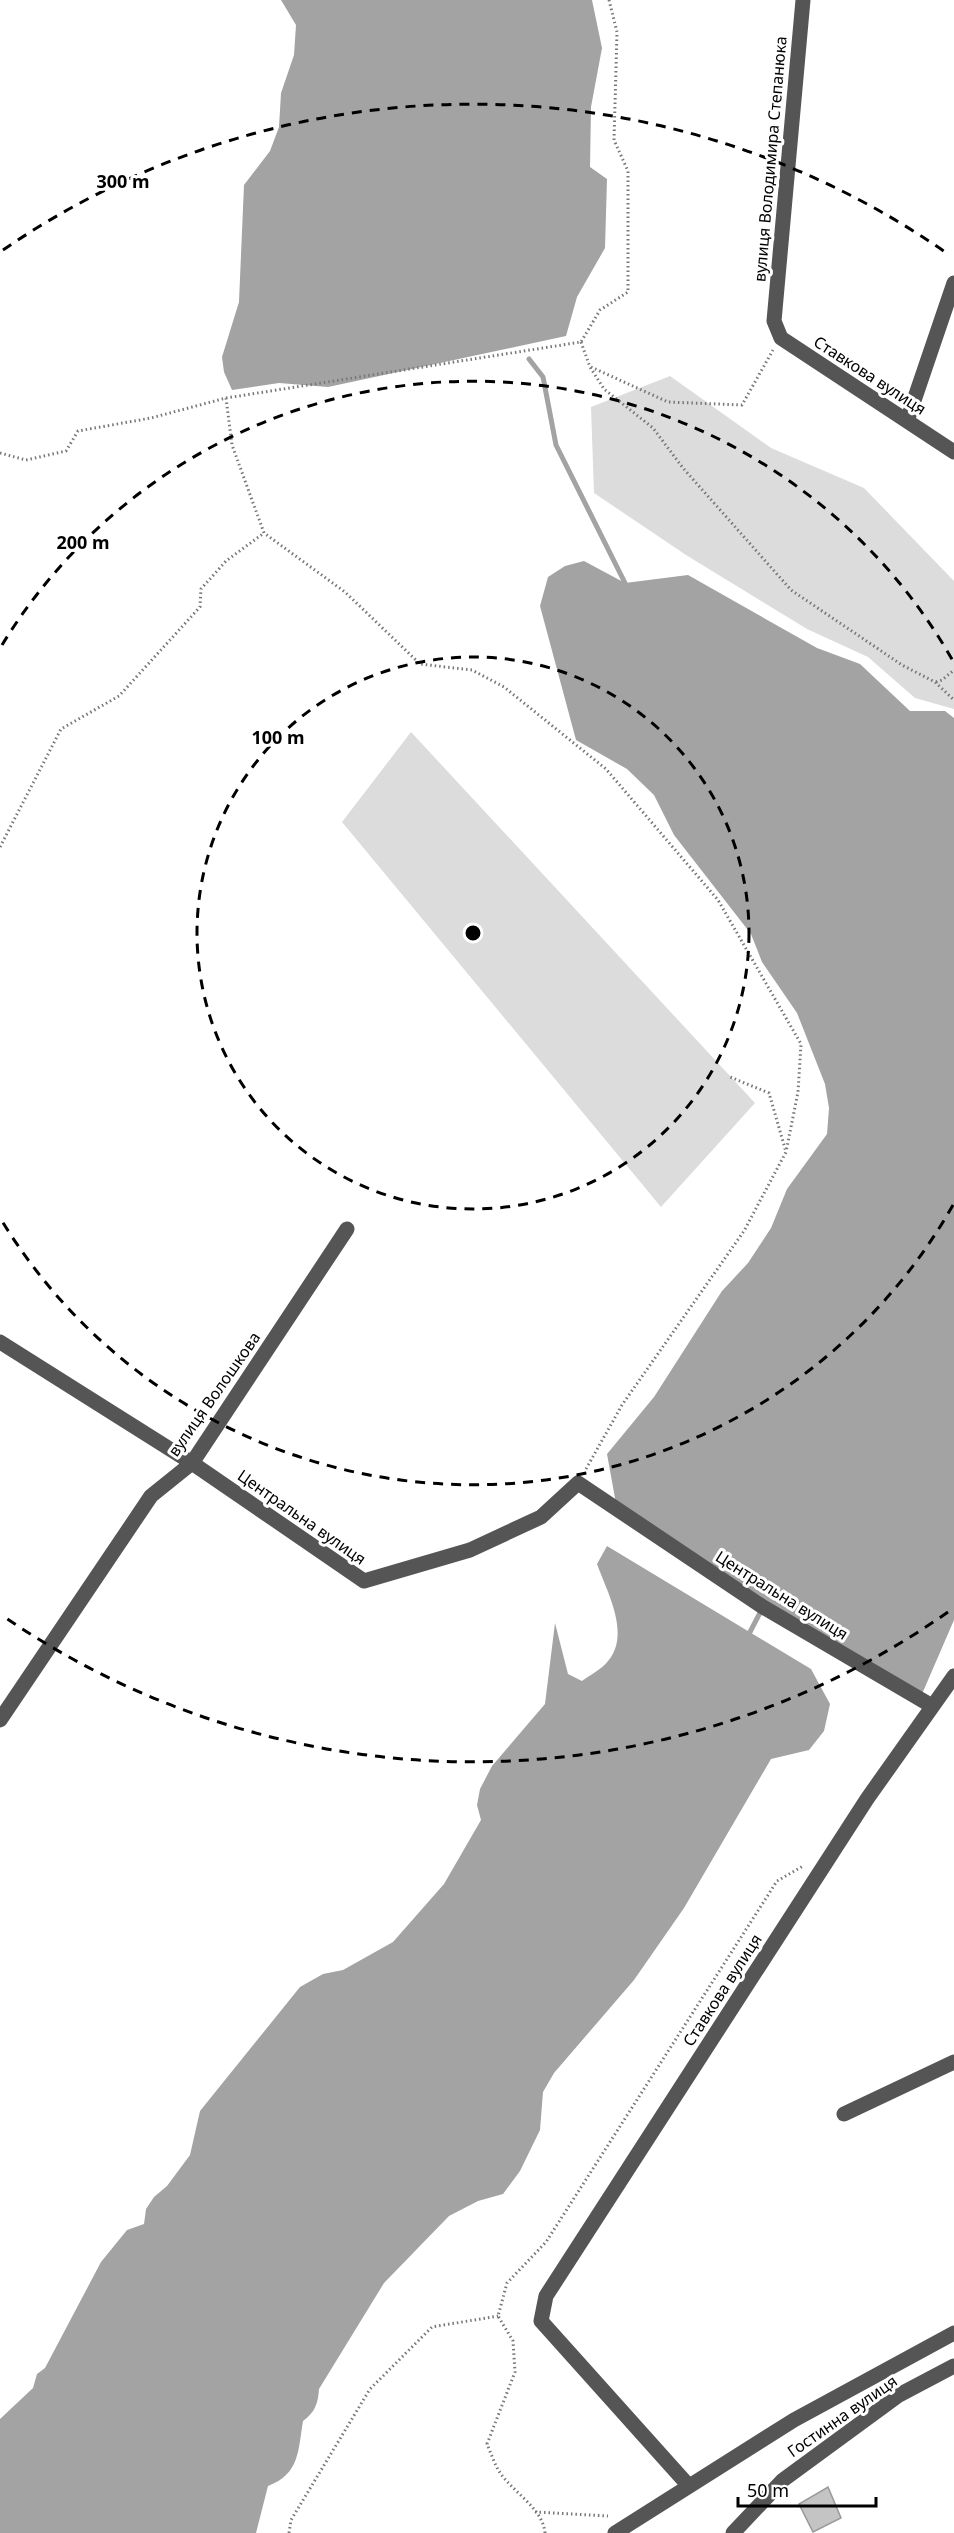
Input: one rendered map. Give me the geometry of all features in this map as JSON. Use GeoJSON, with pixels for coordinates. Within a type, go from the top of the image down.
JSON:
{"type":"FeatureCollection","features":[{"type":"Feature","properties":{"kind":"street","name":"вулиця Володимира Степанюка"},"geometry":{"type":"LineString","coordinates":[[781,338],[774,321],[803,0]]}},
{"type":"Feature","properties":{"kind":"street"},"geometry":{"type":"LineString","coordinates":[[907,421],[954,283]]}},
{"type":"Feature","properties":{"kind":"street","name":"Ставкова вулиця"},"geometry":{"type":"LineString","coordinates":[[781,338],[954,452]]}},
{"type":"Feature","properties":{"kind":"street","name":"вулиця Волошкова"},"geometry":{"type":"LineString","coordinates":[[0,1720],[151,1496],[192,1463],[347,1229]]}},
{"type":"Feature","properties":{"kind":"street","name":"Центральна вулиця"},"geometry":{"type":"LineString","coordinates":[[1,1346],[192,1463],[364,1581],[470,1550],[541,1517],[578,1483],[763,1607],[932,1706]]}},
{"type":"Feature","properties":{"kind":"street","name":"Ставкова вулиця"},"geometry":{"type":"LineString","coordinates":[[688,2485],[541,2321],[546,2296],[867,1799],[954,1676]]}},
{"type":"Feature","properties":{"kind":"street"},"geometry":{"type":"LineString","coordinates":[[844,2114],[954,2062]]}},
{"type":"Feature","properties":{"kind":"street","name":"Гостинна вулиця"},"geometry":{"type":"LineString","coordinates":[[615,2533],[794,2420],[954,2333]]}},
{"type":"Feature","properties":{"kind":"street","name":"Гостинна вулиця"},"geometry":{"type":"LineString","coordinates":[[733,2533],[783,2480],[899,2395],[954,2366]]}},
{"type":"Feature","properties":{"kind":"path"},"geometry":{"type":"LineString","coordinates":[[581,342],[600,310],[628,292],[628,171],[614,140],[616,32],[609,0]]}},
{"type":"Feature","properties":{"kind":"path"},"geometry":{"type":"LineString","coordinates":[[590,366],[668,402],[742,405],[781,338]]}},
{"type":"Feature","properties":{"kind":"path"},"geometry":{"type":"LineString","coordinates":[[581,342],[590,366],[604,389],[653,428],[683,468],[791,590],[902,665],[935,682],[954,700]]}},
{"type":"Feature","properties":{"kind":"path"},"geometry":{"type":"LineString","coordinates":[[0,453],[26,460],[66,451],[78,431],[152,418],[226,398],[581,342]]}},
{"type":"Feature","properties":{"kind":"path"},"geometry":{"type":"LineString","coordinates":[[226,398],[232,445],[264,533],[345,592],[420,664],[472,670],[504,687],[606,769],[718,900],[801,1044],[798,1092],[786,1152],[744,1231],[622,1405],[578,1483]]}},
{"type":"Feature","properties":{"kind":"path"},"geometry":{"type":"LineString","coordinates":[[0,847],[61,729],[119,696],[200,607],[201,589],[226,561],[264,533]]}},
{"type":"Feature","properties":{"kind":"path"},"geometry":{"type":"LineString","coordinates":[[935,682],[942,681],[954,670]]}},
{"type":"Feature","properties":{"kind":"path"},"geometry":{"type":"LineString","coordinates":[[730,1077],[769,1093],[786,1152]]}},
{"type":"Feature","properties":{"kind":"path"},"geometry":{"type":"LineString","coordinates":[[289,2533],[291,2520],[370,2389],[432,2327],[498,2316]]}},
{"type":"Feature","properties":{"kind":"path"},"geometry":{"type":"LineString","coordinates":[[535,2512],[638,2518]]}},
{"type":"Feature","properties":{"kind":"shaded area"},"geometry":{"type":"Polygon","coordinates":[[[281,0],[592,0],[602,48],[591,107],[590,167],[607,179],[605,248],[577,297],[566,336],[328,387],[279,383],[232,390],[224,372],[222,357],[239,302],[244,185],[270,151],[279,127],[281,93],[294,55],[296,25],[281,0]]]}},
{"type":"Feature","properties":{"kind":"shaded area"},"geometry":{"type":"Polygon","coordinates":[[[670,376],[771,448],[864,488],[954,581],[954,709],[915,698],[868,657],[807,629],[686,555],[594,493],[591,407],[670,376]]]}},
{"type":"Feature","properties":{"kind":"shaded area"},"geometry":{"type":"Polygon","coordinates":[[[584,561],[625,583],[688,575],[817,648],[860,664],[910,711],[945,711],[954,718],[954,1620],[922,1694],[763,1607],[617,1509],[607,1454],[654,1397],[722,1291],[748,1263],[771,1228],[787,1189],[827,1134],[829,1108],[825,1084],[797,1013],[762,962],[751,934],[674,835],[654,795],[627,769],[576,740],[540,606],[548,577],[565,566],[584,561]]]}},
{"type":"Feature","properties":{"kind":"shaded area"},"geometry":{"type":"Polygon","coordinates":[[[411,732],[755,1103],[661,1207],[342,822],[411,732]]]}},
{"type":"Feature","properties":{"kind":"shaded area"},"geometry":{"type":"Polygon","coordinates":[[[607,1546],[811,1669],[830,1704],[824,1731],[809,1750],[771,1759],[684,1908],[634,1980],[554,2073],[543,2092],[540,2130],[520,2171],[503,2194],[478,2201],[449,2216],[384,2283],[319,2389],[313,2411],[303,2421],[296,2460],[292,2468],[278,2481],[268,2486],[256,2533],[0,2533],[0,2419],[33,2388],[37,2374],[45,2368],[101,2262],[127,2230],[144,2224],[146,2209],[154,2197],[167,2186],[190,2155],[200,2111],[300,1987],[323,1974],[343,1970],[393,1942],[444,1884],[481,1820],[477,1805],[480,1789],[492,1766],[545,1704],[555,1623],[568,1674],[582,1681],[608,1661],[615,1650],[617,1626],[615,1613],[597,1564],[607,1546]]]}},
{"type":"Feature","properties":{"kind":"building"},"geometry":{"type":"Polygon","coordinates":[[[828,2487],[841,2518],[813,2532],[799,2504],[828,2487]]]}},
{"type":"Feature","properties":{"kind":"waterway"},"geometry":{"type":"LineString","coordinates":[[529,359],[543,377],[556,445],[625,583]]}},
{"type":"Feature","properties":{"kind":"waterway"},"geometry":{"type":"LineString","coordinates":[[750,1632],[762,1609]]}}]}
